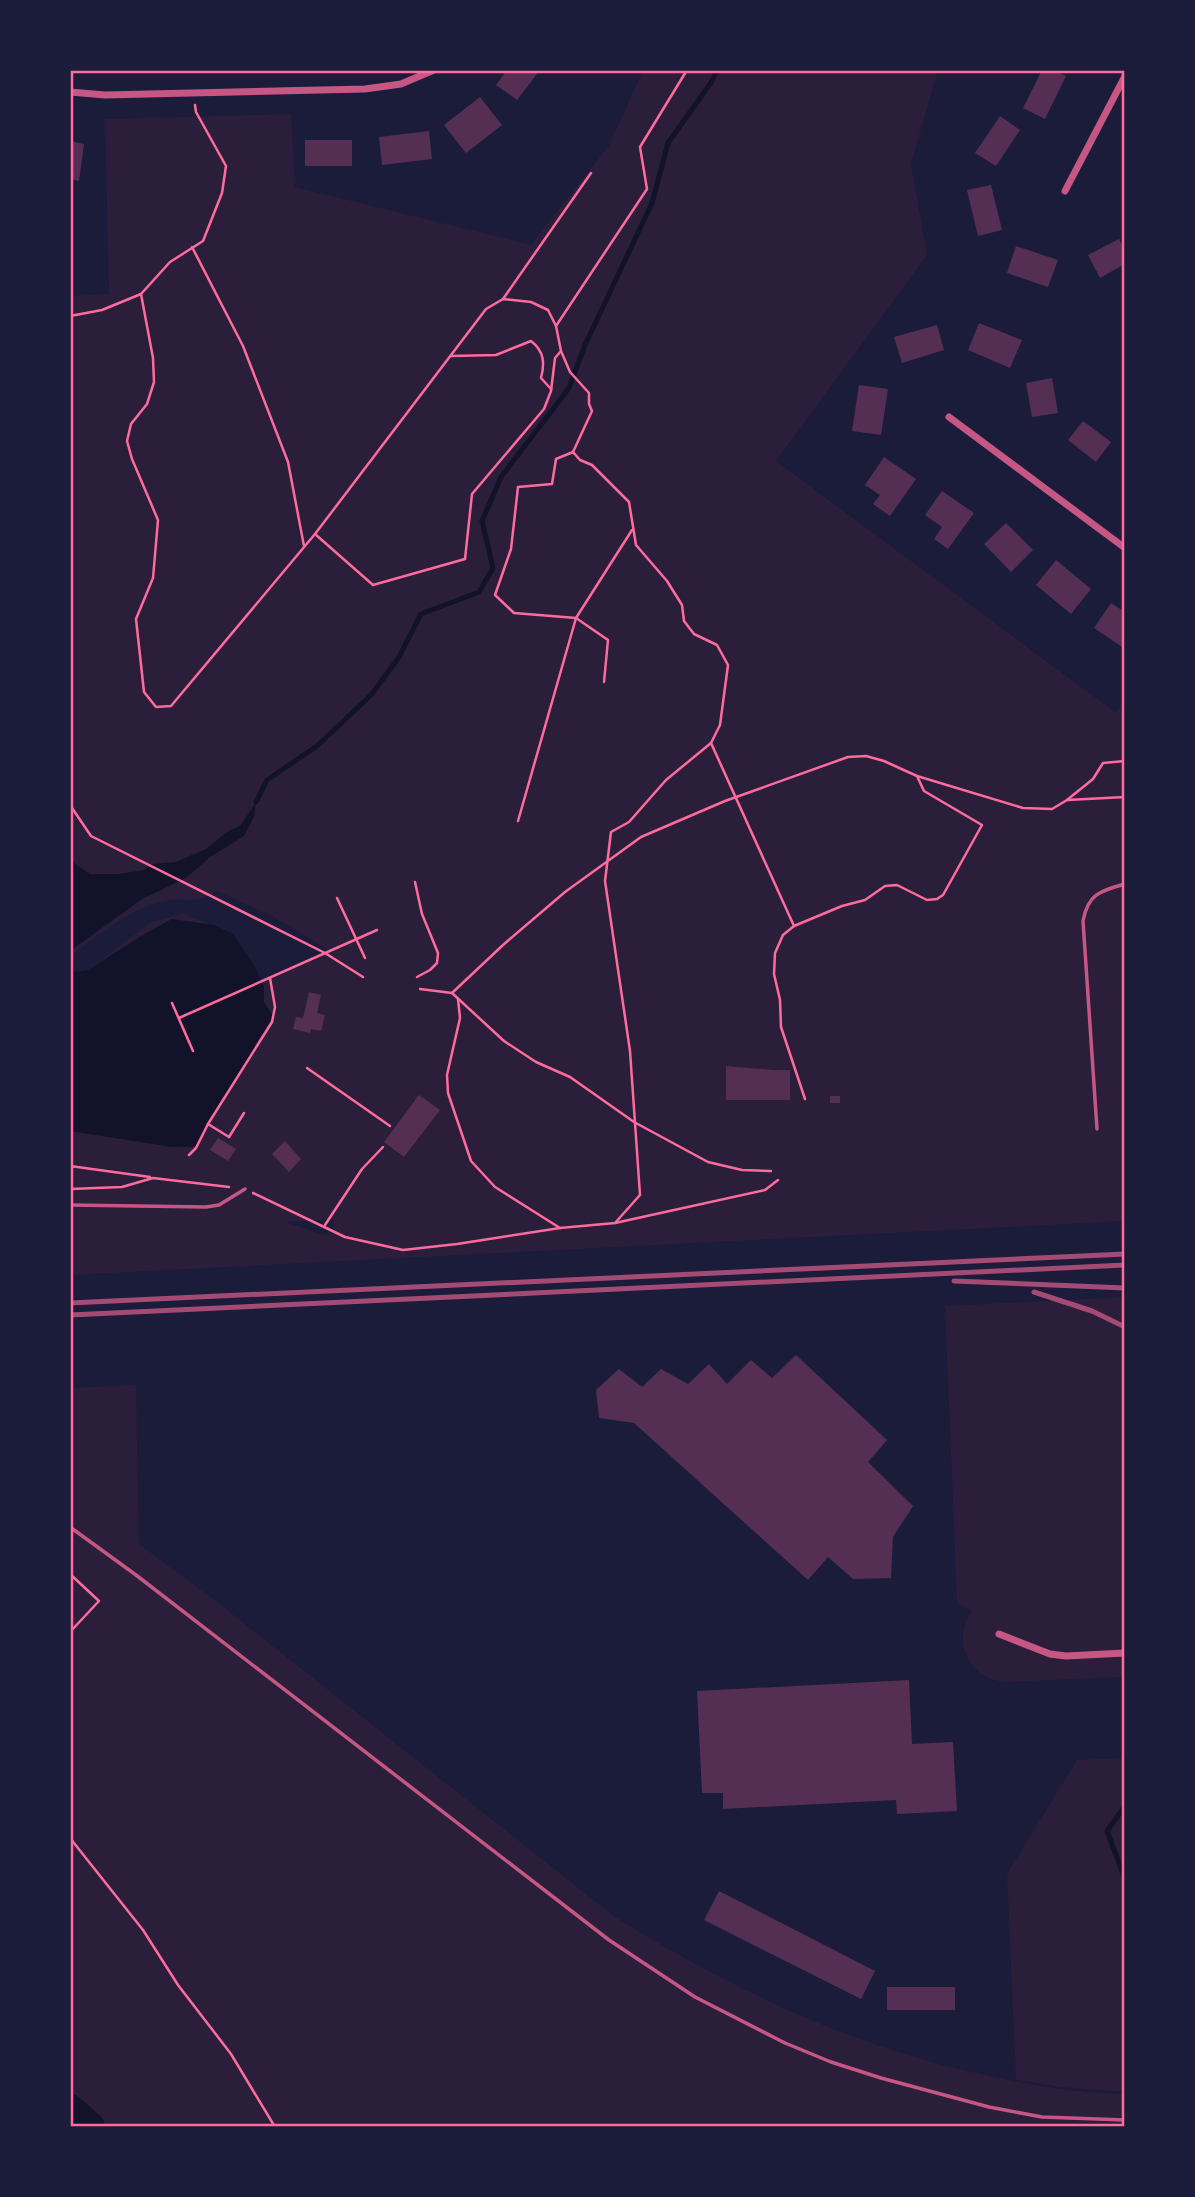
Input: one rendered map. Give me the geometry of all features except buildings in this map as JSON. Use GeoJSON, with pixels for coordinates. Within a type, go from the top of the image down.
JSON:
{"type":"FeatureCollection","features":[{"type":"Feature","properties":{"kind":"street"},"geometry":{"type":"LineString","coordinates":[[70,92],[105,95],[383,88],[401,84],[434,70]]}},
{"type":"Feature","properties":{"kind":"street"},"geometry":{"type":"LineString","coordinates":[[1065,191],[1125,76]]}},
{"type":"Feature","properties":{"kind":"street"},"geometry":{"type":"LineString","coordinates":[[949,417],[1125,548]]}},
{"type":"Feature","properties":{"kind":"street"},"geometry":{"type":"LineString","coordinates":[[999,1634],[1049,1654],[1066,1656],[1125,1653]]}},
{"type":"Feature","properties":{"kind":"lane"},"geometry":{"type":"LineString","coordinates":[[1097,1129],[1083,921],[1086,906],[1094,896],[1105,889],[1125,884]]}},
{"type":"Feature","properties":{"kind":"lane"},"geometry":{"type":"LineString","coordinates":[[70,1205],[206,1207],[219,1205],[245,1189]]}},
{"type":"Feature","properties":{"kind":"lane"},"geometry":{"type":"LineString","coordinates":[[70,1527],[147,1583],[609,1940],[695,1997],[785,2043],[881,2078],[989,2107],[1042,2117],[1125,2120]]}},
{"type":"Feature","properties":{"kind":"path"},"geometry":{"type":"LineString","coordinates":[[556,326],[647,189],[640,147],[687,70]]}},
{"type":"Feature","properties":{"kind":"path"},"geometry":{"type":"LineString","coordinates":[[70,316],[102,310],[141,294],[170,262],[203,241],[222,193],[226,166],[196,112],[193,92]]}},
{"type":"Feature","properties":{"kind":"path"},"geometry":{"type":"LineString","coordinates":[[141,294],[153,358],[154,382],[147,404],[131,424],[127,441],[158,520],[153,578],[136,620],[145,692],[156,707],[171,706],[315,534],[486,309],[503,299],[591,173]]}},
{"type":"Feature","properties":{"kind":"path"},"geometry":{"type":"LineString","coordinates":[[192,247],[243,345],[288,462],[304,546]]}},
{"type":"Feature","properties":{"kind":"path"},"geometry":{"type":"LineString","coordinates":[[503,299],[531,302],[548,310],[556,326],[561,351],[570,372],[589,393],[592,411],[573,452],[556,459],[552,484],[518,487],[511,549],[495,595],[514,613],[576,618],[608,640],[604,682]]}},
{"type":"Feature","properties":{"kind":"path"},"geometry":{"type":"LineString","coordinates":[[451,356],[496,355],[531,341],[542,355],[544,366],[541,378],[551,389]]}},
{"type":"Feature","properties":{"kind":"path"},"geometry":{"type":"LineString","coordinates":[[315,534],[373,585],[465,559],[472,494],[544,409],[551,389],[555,358],[561,351]]}},
{"type":"Feature","properties":{"kind":"path"},"geometry":{"type":"LineString","coordinates":[[573,452],[580,460],[592,465],[629,502],[636,545],[667,581],[682,605],[684,621],[694,635],[717,645],[729,665],[720,724],[711,743],[666,780],[629,822],[611,832],[605,862],[605,881],[630,1051],[640,1195],[615,1223]]}},
{"type":"Feature","properties":{"kind":"path"},"geometry":{"type":"LineString","coordinates":[[518,821],[576,618],[632,530]]}},
{"type":"Feature","properties":{"kind":"path"},"geometry":{"type":"LineString","coordinates":[[711,743],[794,926]]}},
{"type":"Feature","properties":{"kind":"path"},"geometry":{"type":"LineString","coordinates":[[452,993],[518,932],[605,862],[641,837],[737,797],[848,757],[866,756],[884,761],[917,776],[1023,808],[1052,809],[1093,779],[1102,762],[1125,761]]}},
{"type":"Feature","properties":{"kind":"path"},"geometry":{"type":"LineString","coordinates":[[805,1098],[781,1027],[780,1000],[774,974],[775,953],[783,935],[794,926],[842,906],[865,901],[885,886],[897,885],[927,900],[937,899],[943,895],[982,825],[924,791],[917,776]]}},
{"type":"Feature","properties":{"kind":"path"},"geometry":{"type":"LineString","coordinates":[[1067,800],[1125,797]]}},
{"type":"Feature","properties":{"kind":"path"},"geometry":{"type":"LineString","coordinates":[[70,805],[91,836],[325,953],[363,977]]}},
{"type":"Feature","properties":{"kind":"path"},"geometry":{"type":"LineString","coordinates":[[415,882],[422,914],[438,953],[437,962],[430,970],[417,977]]}},
{"type":"Feature","properties":{"kind":"path"},"geometry":{"type":"LineString","coordinates":[[337,898],[365,958]]}},
{"type":"Feature","properties":{"kind":"path"},"geometry":{"type":"LineString","coordinates":[[179,1018],[377,930]]}},
{"type":"Feature","properties":{"kind":"path"},"geometry":{"type":"LineString","coordinates":[[189,1155],[196,1148],[208,1124],[272,1022],[275,1007],[270,978]]}},
{"type":"Feature","properties":{"kind":"path"},"geometry":{"type":"LineString","coordinates":[[420,989],[452,993],[504,1041],[536,1062],[569,1077],[635,1122],[708,1162],[742,1170],[771,1171]]}},
{"type":"Feature","properties":{"kind":"path"},"geometry":{"type":"LineString","coordinates":[[458,999],[460,1017],[447,1075],[449,1093],[471,1161],[495,1187],[560,1228]]}},
{"type":"Feature","properties":{"kind":"path"},"geometry":{"type":"LineString","coordinates":[[172,1003],[194,1051]]}},
{"type":"Feature","properties":{"kind":"path"},"geometry":{"type":"LineString","coordinates":[[307,1069],[390,1126]]}},
{"type":"Feature","properties":{"kind":"path"},"geometry":{"type":"LineString","coordinates":[[208,1124],[229,1137],[244,1113]]}},
{"type":"Feature","properties":{"kind":"path"},"geometry":{"type":"LineString","coordinates":[[325,1226],[362,1169],[383,1147]]}},
{"type":"Feature","properties":{"kind":"path"},"geometry":{"type":"LineString","coordinates":[[70,1166],[228,1186]]}},
{"type":"Feature","properties":{"kind":"path"},"geometry":{"type":"LineString","coordinates":[[70,1189],[122,1187],[153,1178]]}},
{"type":"Feature","properties":{"kind":"path"},"geometry":{"type":"LineString","coordinates":[[245,1189],[345,1237],[403,1250],[615,1223],[765,1190],[778,1180]]}},
{"type":"Feature","properties":{"kind":"path"},"geometry":{"type":"LineString","coordinates":[[70,1574],[99,1601],[70,1632]]}},
{"type":"Feature","properties":{"kind":"path"},"geometry":{"type":"LineString","coordinates":[[70,1838],[143,1930],[177,1985],[231,2054],[275,2127]]}},
{"type":"Feature","properties":{"kind":"shaded area"},"geometry":{"type":"Polygon","coordinates":[[[643,70],[938,70],[911,164],[927,255],[776,461],[1115,712],[1125,700],[1125,1221],[70,1275],[70,969],[75,972],[88,970],[150,923],[182,913],[233,934],[254,965],[261,982],[330,951],[272,916],[217,891],[201,899],[164,901],[140,909],[102,932],[70,957],[70,296],[109,294],[105,119],[291,114],[295,187],[531,245],[610,144],[643,70]],[[333,1219],[285,1222],[321,1234],[334,1233],[333,1219]]]}},
{"type":"Feature","properties":{"kind":"shaded area"},"geometry":{"type":"Polygon","coordinates":[[[256,802],[254,817],[244,836],[210,857],[186,878],[142,899],[73,949],[70,955],[70,853],[75,864],[90,874],[119,874],[144,870],[153,864],[176,862],[206,849],[227,832],[241,825],[256,802]]]}},
{"type":"Feature","properties":{"kind":"shaded area"},"geometry":{"type":"Polygon","coordinates":[[[172,919],[214,925],[233,934],[254,965],[264,987],[264,1002],[273,1016],[195,1147],[172,1147],[70,1131],[70,969],[75,972],[88,970],[172,919]]]}},
{"type":"Feature","properties":{"kind":"shaded area"},"geometry":{"type":"Polygon","coordinates":[[[1125,1297],[1125,1677],[1003,1682],[991,1678],[980,1673],[966,1656],[963,1634],[972,1611],[957,1603],[945,1306],[1125,1297]]]}},
{"type":"Feature","properties":{"kind":"shaded area"},"geometry":{"type":"Polygon","coordinates":[[[136,1385],[139,1544],[221,1605],[615,1917],[661,1945],[754,1994],[802,2016],[900,2053],[1004,2079],[1064,2090],[1125,2094],[1125,2127],[70,2127],[70,1388],[136,1385]]]}},
{"type":"Feature","properties":{"kind":"shaded area"},"geometry":{"type":"Polygon","coordinates":[[[1125,1758],[1125,2092],[1016,2080],[1007,1874],[1077,1760],[1125,1758]]]}},
{"type":"Feature","properties":{"kind":"waterway"},"geometry":{"type":"LineString","coordinates":[[256,802],[267,780],[317,746],[372,694],[399,657],[421,614],[479,592],[493,568],[482,521],[501,477],[569,388],[585,345],[652,203],[668,143],[717,70]]}},
{"type":"Feature","properties":{"kind":"waterway"},"geometry":{"type":"LineString","coordinates":[[1125,1806],[1107,1831],[1125,1879]]}},
{"type":"Feature","properties":{"kind":"waterway"},"geometry":{"type":"LineString","coordinates":[[70,2109],[90,2127]]}},
{"type":"Feature","properties":{"kind":"railway"},"geometry":{"type":"LineString","coordinates":[[70,1303],[1125,1254]]}},
{"type":"Feature","properties":{"kind":"railway"},"geometry":{"type":"LineString","coordinates":[[70,1315],[1125,1265]]}},
{"type":"Feature","properties":{"kind":"railway"},"geometry":{"type":"LineString","coordinates":[[954,1281],[1125,1288]]}},
{"type":"Feature","properties":{"kind":"railway"},"geometry":{"type":"LineString","coordinates":[[1034,1292],[1092,1311],[1125,1327]]}}]}
